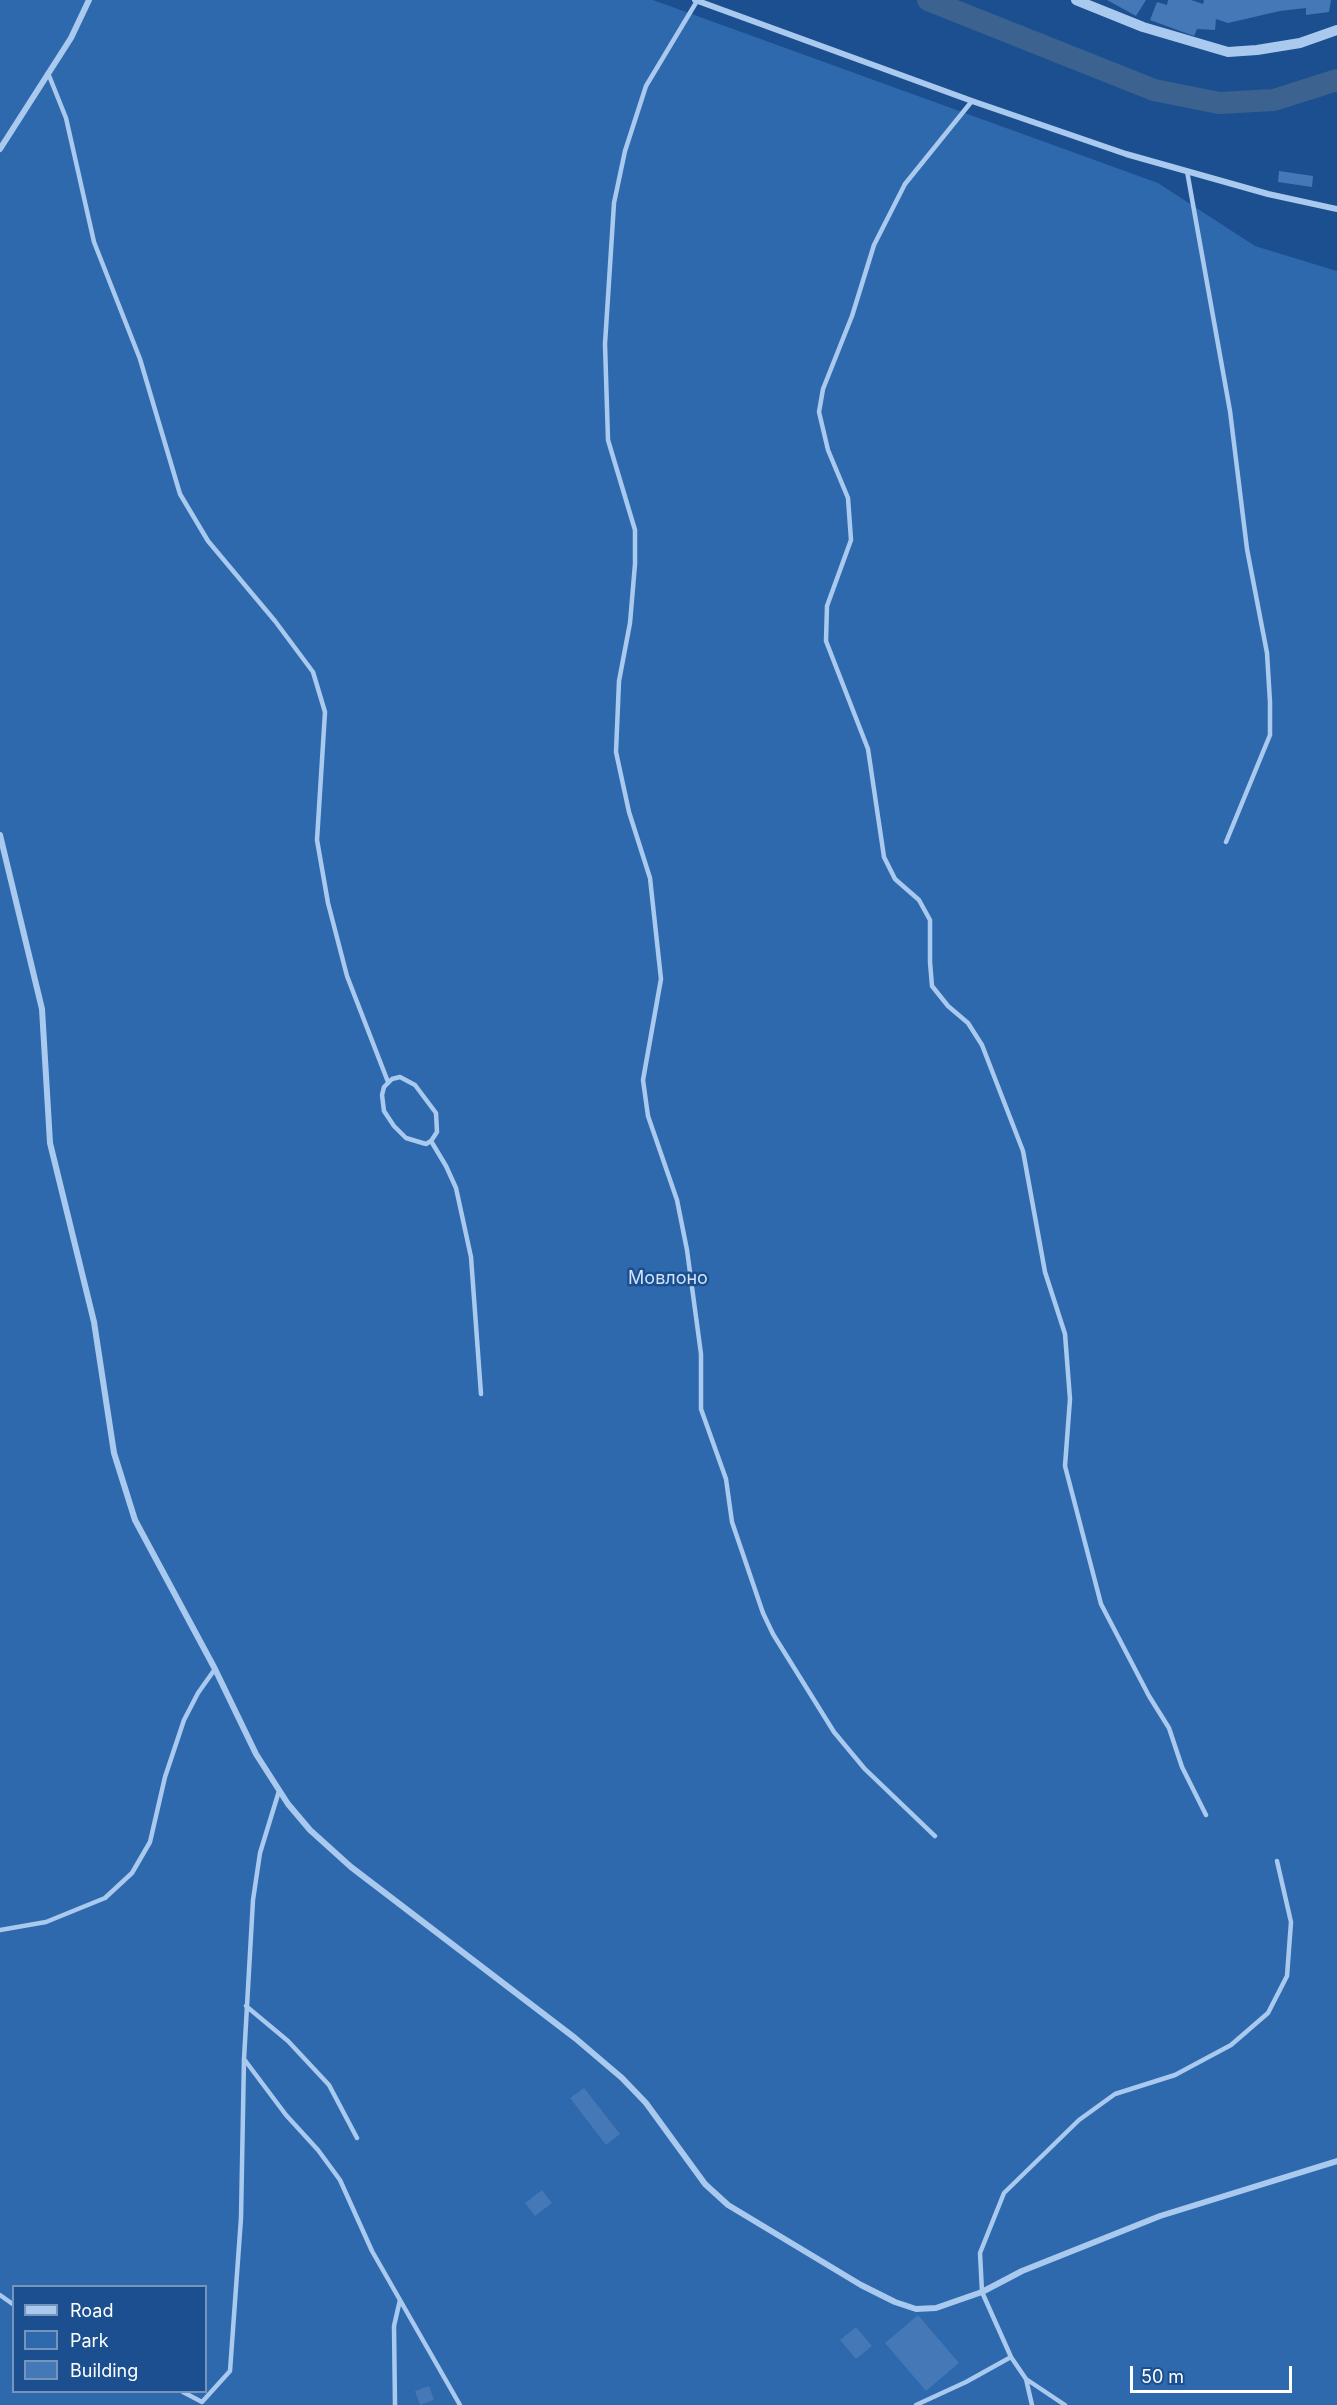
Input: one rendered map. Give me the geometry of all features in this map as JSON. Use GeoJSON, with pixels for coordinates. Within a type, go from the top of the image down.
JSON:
{"type":"FeatureCollection","features":[{"type":"Feature","properties":{"kind":"street"},"geometry":{"type":"LineString","coordinates":[[0,149],[71,38],[89,0]]}},
{"type":"Feature","properties":{"kind":"street"},"geometry":{"type":"LineString","coordinates":[[696,0],[972,101],[1126,154],[1268,194],[1337,209]]}},
{"type":"Feature","properties":{"kind":"street"},"geometry":{"type":"LineString","coordinates":[[1076,0],[1143,27],[1228,52],[1300,43],[1337,30]]}},
{"type":"Feature","properties":{"kind":"street"},"geometry":{"type":"LineString","coordinates":[[0,835],[42,1009],[50,1143],[94,1322],[114,1453],[135,1520],[215,1669],[256,1754],[279,1791],[310,1830],[351,1867],[574,2038],[622,2078],[646,2103],[705,2184],[729,2205],[895,2302],[915,2309],[936,2308],[982,2292],[1022,2271],[1160,2216],[1337,2161]]}},
{"type":"Feature","properties":{"kind":"lane"},"geometry":{"type":"LineString","coordinates":[[696,0],[646,86],[625,151],[614,203],[605,344],[608,440],[635,530],[631,611],[619,681],[616,752],[629,812],[650,878],[661,979],[644,1080],[648,1116],[677,1200],[687,1250],[701,1354],[701,1409],[726,1479],[732,1522],[763,1614],[772,1634],[834,1732],[864,1768],[935,1836]]}},
{"type":"Feature","properties":{"kind":"lane"},"geometry":{"type":"LineString","coordinates":[[48,72],[66,118],[94,242],[140,359],[180,494],[208,542],[275,621],[313,672],[325,712],[317,840],[328,903],[347,976],[388,1082]]}},
{"type":"Feature","properties":{"kind":"lane"},"geometry":{"type":"LineString","coordinates":[[972,101],[905,184],[874,245],[852,316],[823,389],[819,412],[828,450],[848,498],[851,540],[827,606],[825,641],[868,749],[884,857],[895,879],[919,900],[930,920],[932,986],[948,1006],[968,1023],[982,1045],[1023,1151],[1045,1272],[1065,1334],[1070,1399],[1065,1466],[1101,1604],[1149,1696],[1169,1728],[1182,1767],[1206,1815]]}},
{"type":"Feature","properties":{"kind":"lane"},"geometry":{"type":"LineString","coordinates":[[1187,171],[1230,411],[1247,549],[1267,653],[1270,702],[1270,735],[1226,842]]}},
{"type":"Feature","properties":{"kind":"lane"},"geometry":{"type":"LineString","coordinates":[[400,1077],[406,1079],[424,1095],[436,1113],[438,1123],[437,1132],[431,1141],[420,1144],[406,1138],[388,1117],[382,1095],[388,1082],[400,1077]]}},
{"type":"Feature","properties":{"kind":"lane"},"geometry":{"type":"LineString","coordinates":[[431,1141],[456,1188],[471,1257],[481,1394]]}},
{"type":"Feature","properties":{"kind":"lane"},"geometry":{"type":"LineString","coordinates":[[0,1930],[46,1922],[105,1898],[132,1873],[150,1842],[165,1776],[184,1720],[198,1693],[215,1669]]}},
{"type":"Feature","properties":{"kind":"lane"},"geometry":{"type":"LineString","coordinates":[[187,2393],[205,2403],[230,2371],[241,2218],[249,1942],[258,1865],[279,1791]]}},
{"type":"Feature","properties":{"kind":"lane"},"geometry":{"type":"LineString","coordinates":[[1032,2405],[1026,2379],[1011,2357],[982,2292],[980,2253],[1004,2193],[1079,2120],[1115,2094],[1175,2075],[1231,2045],[1268,2013],[1287,1976],[1291,1922],[1277,1861]]}},
{"type":"Feature","properties":{"kind":"lane"},"geometry":{"type":"LineString","coordinates":[[246,2006],[288,2041],[329,2085],[357,2138]]}},
{"type":"Feature","properties":{"kind":"lane"},"geometry":{"type":"LineString","coordinates":[[244,2059],[286,2115],[318,2150],[339,2180],[372,2251],[460,2405]]}},
{"type":"Feature","properties":{"kind":"lane"},"geometry":{"type":"LineString","coordinates":[[0,2295],[12,2304]]}},
{"type":"Feature","properties":{"kind":"lane"},"geometry":{"type":"LineString","coordinates":[[395,2405],[394,2326],[400,2300]]}},
{"type":"Feature","properties":{"kind":"lane"},"geometry":{"type":"LineString","coordinates":[[916,2405],[966,2382],[1011,2357]]}},
{"type":"Feature","properties":{"kind":"lane"},"geometry":{"type":"LineString","coordinates":[[1026,2379],[1065,2405]]}},
{"type":"Feature","properties":{"kind":"green space","name":"Мовлоно"},"geometry":{"type":"Polygon","coordinates":[[[0,0],[653,0],[1158,183],[1255,246],[1337,271],[1337,2405],[0,2405],[0,0]]]}},
{"type":"Feature","properties":{"kind":"building"},"geometry":{"type":"Polygon","coordinates":[[[1107,0],[1146,0],[1136,16],[1107,0]]]}},
{"type":"Feature","properties":{"kind":"building"},"geometry":{"type":"Polygon","coordinates":[[[1168,0],[1191,0],[1203,4],[1204,0],[1331,0],[1329,12],[1306,15],[1306,8],[1280,11],[1228,23],[1216,19],[1215,30],[1197,29],[1194,36],[1150,20],[1157,2],[1167,5],[1168,0]]]}},
{"type":"Feature","properties":{"kind":"building"},"geometry":{"type":"Polygon","coordinates":[[[1279,171],[1313,176],[1312,187],[1278,182],[1279,171]]]}},
{"type":"Feature","properties":{"kind":"building"},"geometry":{"type":"Polygon","coordinates":[[[584,2088],[620,2134],[606,2145],[570,2098],[584,2088]]]}},
{"type":"Feature","properties":{"kind":"building"},"geometry":{"type":"Polygon","coordinates":[[[542,2190],[552,2203],[535,2216],[525,2203],[542,2190]]]}},
{"type":"Feature","properties":{"kind":"building"},"geometry":{"type":"Polygon","coordinates":[[[918,2315],[959,2363],[926,2391],[885,2343],[918,2315]]]}},
{"type":"Feature","properties":{"kind":"building"},"geometry":{"type":"Polygon","coordinates":[[[856,2327],[872,2346],[856,2359],[840,2340],[856,2327]]]}},
{"type":"Feature","properties":{"kind":"building"},"geometry":{"type":"Polygon","coordinates":[[[429,2386],[434,2400],[420,2405],[415,2391],[429,2386]]]}},
{"type":"Feature","properties":{"kind":"waterway"},"geometry":{"type":"LineString","coordinates":[[928,0],[1154,90],[1219,103],[1274,100],[1337,80]]}}]}
